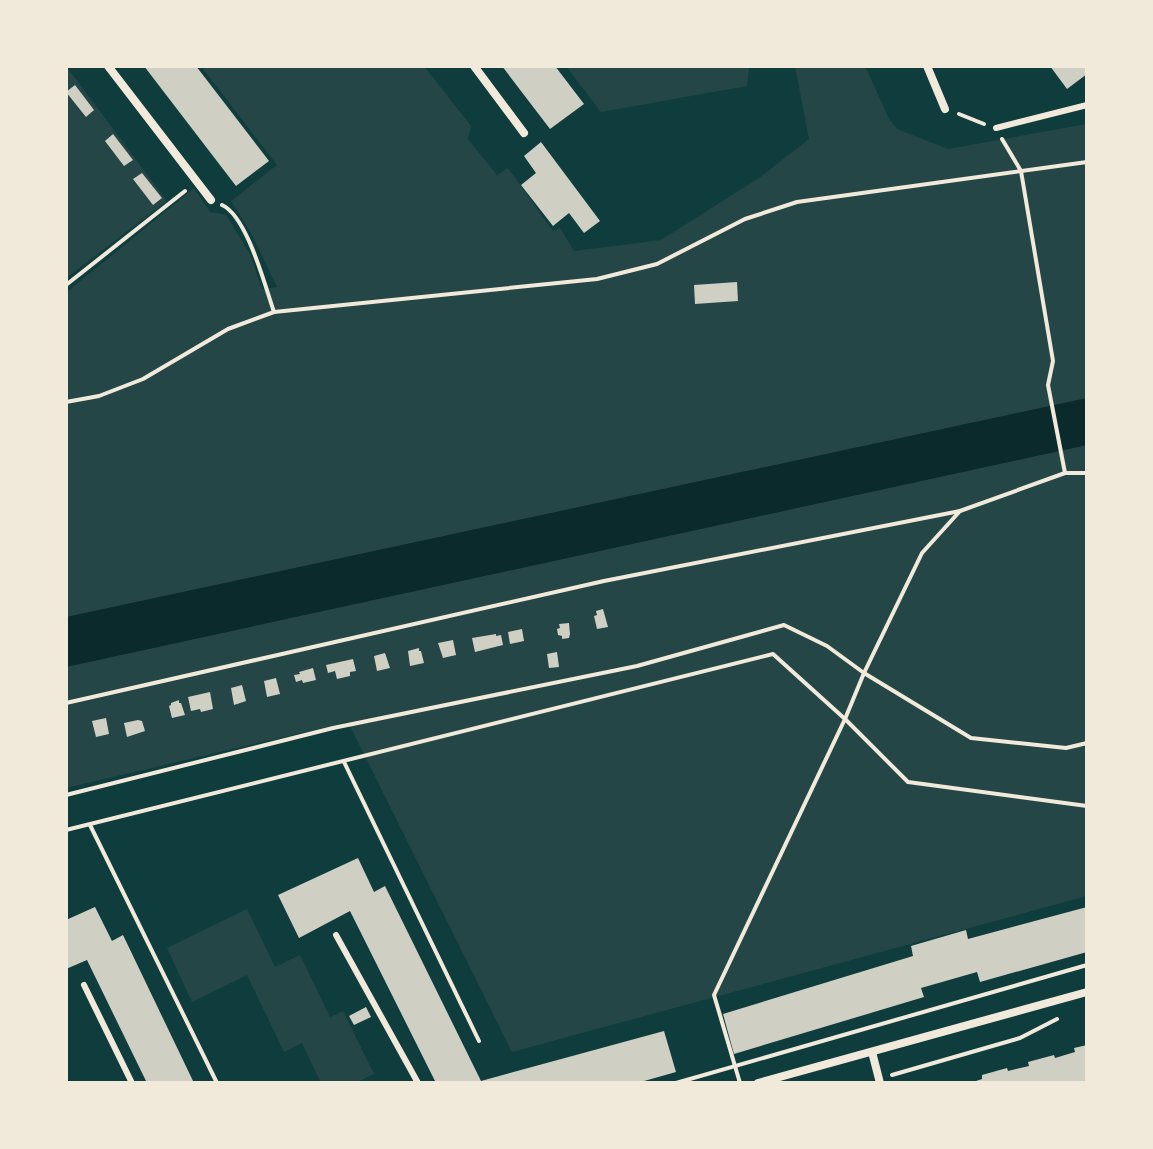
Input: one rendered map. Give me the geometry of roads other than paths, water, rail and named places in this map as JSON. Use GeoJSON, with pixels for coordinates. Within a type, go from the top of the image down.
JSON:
{"type":"FeatureCollection","features":[{"type":"Feature","properties":{"kind":"street"},"geometry":{"type":"LineString","coordinates":[[108,66],[211,200]]}},
{"type":"Feature","properties":{"kind":"street"},"geometry":{"type":"LineString","coordinates":[[474,66],[524,133]]}},
{"type":"Feature","properties":{"kind":"street"},"geometry":{"type":"LineString","coordinates":[[927,66],[945,109]]}},
{"type":"Feature","properties":{"kind":"street"},"geometry":{"type":"LineString","coordinates":[[758,1083],[1087,992]]}},
{"type":"Feature","properties":{"kind":"street"},"geometry":{"type":"LineString","coordinates":[[872,1052],[879,1081]]}},
{"type":"Feature","properties":{"kind":"lane"},"geometry":{"type":"LineString","coordinates":[[996,128],[1087,105]]}},
{"type":"Feature","properties":{"kind":"lane"},"geometry":{"type":"LineString","coordinates":[[336,935],[418,1083]]}},
{"type":"Feature","properties":{"kind":"lane"},"geometry":{"type":"LineString","coordinates":[[84,985],[132,1083]]}}]}
